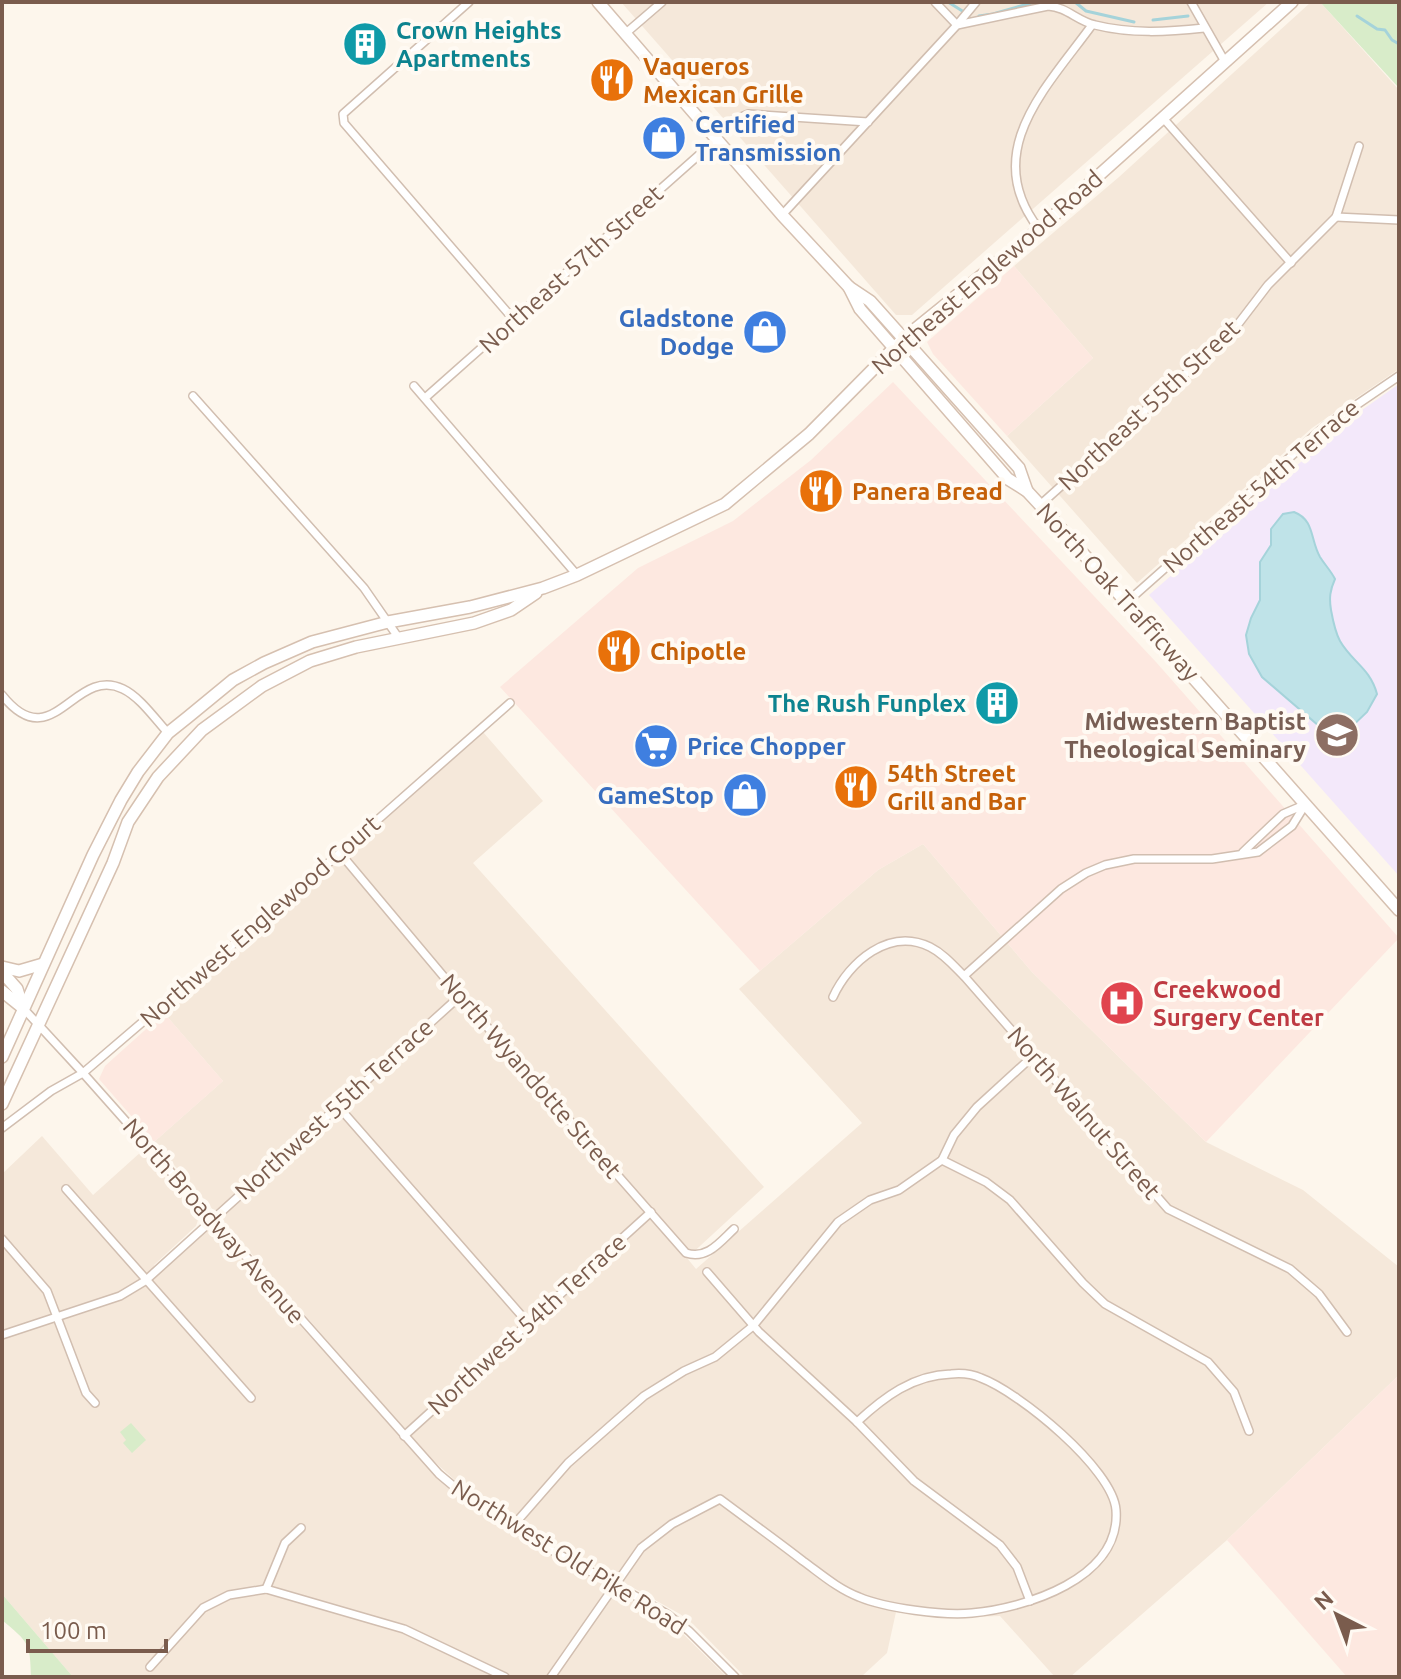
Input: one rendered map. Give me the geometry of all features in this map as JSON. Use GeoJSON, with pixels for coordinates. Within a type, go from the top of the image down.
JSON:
{"type":"FeatureCollection","features":[{"type":"Feature","properties":{"kind":"main road","name":"North Oak Trafficway"},"geometry":{"type":"LineString","coordinates":[[598,2],[782,215],[849,287],[870,301],[1019,468],[1027,491]]}},
{"type":"Feature","properties":{"kind":"main road","name":"Northeast Englewood Road"},"geometry":{"type":"LineString","coordinates":[[2,1057],[121,800],[168,733],[233,680],[312,642],[543,588],[577,575],[725,504],[809,434],[903,339],[1039,229],[1292,2]]}},
{"type":"Feature","properties":{"kind":"main road","name":"North Oak Trafficway"},"geometry":{"type":"LineString","coordinates":[[849,287],[860,309],[1008,479],[1027,491],[1040,505],[1399,910]]}},
{"type":"Feature","properties":{"kind":"main road","name":"Northeast Englewood Road"},"geometry":{"type":"LineString","coordinates":[[2,1104],[113,863],[128,822],[158,777],[202,730],[262,686],[310,661],[398,637],[474,623],[511,610],[543,588]]}},
{"type":"Feature","properties":{"kind":"main road"},"geometry":{"type":"LineString","coordinates":[[2,970],[19,971],[43,964]]}},
{"type":"Feature","properties":{"kind":"main road","name":"North Broadway Avenue"},"geometry":{"type":"LineString","coordinates":[[2,970],[17,989],[23,1008]]}},
{"type":"Feature","properties":{"kind":"main road","name":"North Broadway Avenue"},"geometry":{"type":"LineString","coordinates":[[2,991],[23,1008]]}},
{"type":"Feature","properties":{"kind":"street"},"geometry":{"type":"LineString","coordinates":[[469,2],[343,114],[344,123],[514,320]]}},
{"type":"Feature","properties":{"kind":"street"},"geometry":{"type":"LineString","coordinates":[[626,33],[662,2]]}},
{"type":"Feature","properties":{"kind":"street"},"geometry":{"type":"LineString","coordinates":[[935,2],[957,25]]}},
{"type":"Feature","properties":{"kind":"street"},"geometry":{"type":"LineString","coordinates":[[782,215],[976,2]]}},
{"type":"Feature","properties":{"kind":"street"},"geometry":{"type":"LineString","coordinates":[[1191,2],[1224,60]]}},
{"type":"Feature","properties":{"kind":"street"},"geometry":{"type":"LineString","coordinates":[[957,25],[1048,6],[1059,7],[1092,25],[1138,32],[1204,28]]}},
{"type":"Feature","properties":{"kind":"street"},"geometry":{"type":"LineString","coordinates":[[1039,229],[1023,204],[1015,183],[1020,132],[1034,105],[1092,25]]}},
{"type":"Feature","properties":{"kind":"street","name":"Northeast 57th Street"},"geometry":{"type":"LineString","coordinates":[[425,398],[514,320],[714,134],[748,114],[868,122]]}},
{"type":"Feature","properties":{"kind":"street"},"geometry":{"type":"LineString","coordinates":[[1163,118],[1291,263]]}},
{"type":"Feature","properties":{"kind":"street","name":"Northeast 55th Street"},"geometry":{"type":"LineString","coordinates":[[1040,505],[1232,332],[1268,285],[1336,217],[1359,146]]}},
{"type":"Feature","properties":{"kind":"street"},"geometry":{"type":"LineString","coordinates":[[1336,217],[1399,220]]}},
{"type":"Feature","properties":{"kind":"street","name":"Northeast 54th Terrace"},"geometry":{"type":"LineString","coordinates":[[1127,602],[1324,427],[1399,376]]}},
{"type":"Feature","properties":{"kind":"street"},"geometry":{"type":"LineString","coordinates":[[414,386],[577,575]]}},
{"type":"Feature","properties":{"kind":"street"},"geometry":{"type":"LineString","coordinates":[[193,396],[364,588],[398,637]]}},
{"type":"Feature","properties":{"kind":"street"},"geometry":{"type":"LineString","coordinates":[[2,695],[21,713],[39,718],[58,713],[89,688],[115,686],[132,694],[168,733]]}},
{"type":"Feature","properties":{"kind":"street","name":"Northwest Englewood Court"},"geometry":{"type":"LineString","coordinates":[[2,1128],[51,1091],[83,1073],[510,703]]}},
{"type":"Feature","properties":{"kind":"street"},"geometry":{"type":"LineString","coordinates":[[1243,852],[1283,814],[1305,805]]}},
{"type":"Feature","properties":{"kind":"street"},"geometry":{"type":"LineString","coordinates":[[964,976],[1061,889],[1086,873],[1134,859],[1212,859],[1258,852],[1292,826],[1305,805]]}},
{"type":"Feature","properties":{"kind":"street","name":"North Wyandotte Street"},"geometry":{"type":"LineString","coordinates":[[340,853],[460,996],[686,1253],[691,1256],[708,1253],[734,1229]]}},
{"type":"Feature","properties":{"kind":"street","name":"North Walnut Street"},"geometry":{"type":"LineString","coordinates":[[833,997],[842,976],[855,962],[872,951],[894,943],[929,946],[964,976],[1168,1209],[1290,1269],[1319,1294],[1347,1332]]}},
{"type":"Feature","properties":{"kind":"street","name":"Northwest 55th Terrace"},"geometry":{"type":"LineString","coordinates":[[2,1335],[120,1296],[145,1281],[460,996]]}},
{"type":"Feature","properties":{"kind":"street","name":"North Broadway Avenue"},"geometry":{"type":"LineString","coordinates":[[23,1008],[404,1436]]}},
{"type":"Feature","properties":{"kind":"street"},"geometry":{"type":"LineString","coordinates":[[512,1527],[568,1463],[644,1396],[684,1371],[715,1357],[753,1326],[838,1222],[870,1200],[899,1190],[942,1160],[954,1135],[977,1107],[1034,1055]]}},
{"type":"Feature","properties":{"kind":"street"},"geometry":{"type":"LineString","coordinates":[[337,1105],[528,1323]]}},
{"type":"Feature","properties":{"kind":"street"},"geometry":{"type":"LineString","coordinates":[[942,1160],[986,1182],[1010,1200],[1105,1304],[1208,1362],[1234,1392],[1249,1431]]}},
{"type":"Feature","properties":{"kind":"street"},"geometry":{"type":"LineString","coordinates":[[66,1189],[251,1398]]}},
{"type":"Feature","properties":{"kind":"street","name":"Northwest 54th Terrace"},"geometry":{"type":"LineString","coordinates":[[404,1436],[651,1212]]}},
{"type":"Feature","properties":{"kind":"street"},"geometry":{"type":"LineString","coordinates":[[2,1239],[47,1291],[66,1347],[86,1393],[95,1403]]}},
{"type":"Feature","properties":{"kind":"street"},"geometry":{"type":"LineString","coordinates":[[707,1272],[753,1326],[857,1422],[914,1481],[1000,1545],[1017,1567],[1030,1601]]}},
{"type":"Feature","properties":{"kind":"street"},"geometry":{"type":"LineString","coordinates":[[551,1677],[641,1548],[656,1535],[720,1499],[839,1587],[880,1605],[971,1614],[1030,1601],[1049,1595],[1077,1579],[1111,1541],[1116,1523],[1115,1504],[1109,1487],[1085,1457],[1042,1417],[981,1377],[937,1375],[916,1381],[883,1398],[857,1422]]}},
{"type":"Feature","properties":{"kind":"street","name":"Northwest Old Pike Road"},"geometry":{"type":"LineString","coordinates":[[404,1436],[459,1492],[512,1527],[614,1583],[689,1631],[735,1677]]}},
{"type":"Feature","properties":{"kind":"street"},"geometry":{"type":"LineString","coordinates":[[266,1589],[285,1543],[301,1528]]}},
{"type":"Feature","properties":{"kind":"street"},"geometry":{"type":"LineString","coordinates":[[150,1667],[203,1608],[229,1595],[266,1589],[404,1629],[505,1677]]}},
{"type":"Feature","properties":{"kind":"shaded area"},"geometry":{"type":"Polygon","coordinates":[[[621,2],[1269,2],[912,315],[896,315],[621,2]]]}},
{"type":"Feature","properties":{"kind":"shaded area"},"geometry":{"type":"Polygon","coordinates":[[[1311,2],[1320,2],[1399,90],[1399,369],[1312,428],[1137,583],[1007,436],[1093,358],[1014,266],[1119,177],[1311,2]]]}},
{"type":"Feature","properties":{"kind":"shaded area"},"geometry":{"type":"Polygon","coordinates":[[[1014,266],[1093,358],[1007,436],[933,354],[927,342],[1014,266]]]}},
{"type":"Feature","properties":{"kind":"shaded area"},"geometry":{"type":"Polygon","coordinates":[[[893,382],[1156,662],[1399,938],[1206,1142],[1032,972],[923,844],[878,870],[760,971],[500,687],[638,568],[733,521],[811,460],[893,382]]]}},
{"type":"Feature","properties":{"kind":"shaded area","name":"Midwestern Baptist Theological Seminary"},"geometry":{"type":"Polygon","coordinates":[[[1399,384],[1399,876],[1149,595],[1352,417],[1399,384]]]}},
{"type":"Feature","properties":{"kind":"shaded area"},"geometry":{"type":"Polygon","coordinates":[[[483,732],[543,801],[473,863],[764,1187],[687,1258],[696,1269],[862,1123],[739,989],[878,870],[923,844],[1032,972],[1206,1142],[1303,1190],[1399,1267],[1399,1375],[1227,1540],[1070,1677],[1055,1677],[1000,1616],[946,1618],[896,1612],[887,1653],[861,1677],[745,1677],[680,1614],[489,1507],[427,1455],[154,1142],[223,1081],[164,1013],[483,732]]]}},
{"type":"Feature","properties":{"kind":"shaded area"},"geometry":{"type":"Polygon","coordinates":[[[164,1013],[223,1081],[154,1142],[99,1079],[105,1066],[164,1013]]]}},
{"type":"Feature","properties":{"kind":"shaded area"},"geometry":{"type":"Polygon","coordinates":[[[42,1136],[93,1195],[142,1151],[199,1217],[196,1226],[154,1265],[160,1272],[208,1229],[215,1232],[449,1489],[506,1529],[663,1618],[727,1677],[73,1677],[2,1594],[2,1174],[42,1136]]]}},
{"type":"Feature","properties":{"kind":"shaded area"},"geometry":{"type":"Polygon","coordinates":[[[1399,1375],[1399,1677],[1347,1677],[1227,1540],[1399,1375]]]}},
{"type":"Feature","properties":{"kind":"green space"},"geometry":{"type":"Polygon","coordinates":[[[1320,2],[1399,2],[1399,88],[1320,2]]]}},
{"type":"Feature","properties":{"kind":"green space"},"geometry":{"type":"Polygon","coordinates":[[[131,1423],[146,1440],[132,1453],[123,1443],[126,1440],[120,1432],[131,1423]]]}},
{"type":"Feature","properties":{"kind":"green space"},"geometry":{"type":"Polygon","coordinates":[[[2,1594],[73,1677],[31,1677],[26,1644],[2,1620],[2,1594]]]}},
{"type":"Feature","properties":{"kind":"water"},"geometry":{"type":"Polygon","coordinates":[[[1294,512],[1306,520],[1317,551],[1335,579],[1330,602],[1338,638],[1370,678],[1377,694],[1367,712],[1342,736],[1326,732],[1262,677],[1249,654],[1246,635],[1260,600],[1260,562],[1271,545],[1271,529],[1283,514],[1294,512]]]}},
{"type":"Feature","properties":{"kind":"waterway"},"geometry":{"type":"LineString","coordinates":[[948,2],[964,12]]}},
{"type":"Feature","properties":{"kind":"waterway"},"geometry":{"type":"LineString","coordinates":[[979,16],[1035,2]]}},
{"type":"Feature","properties":{"kind":"waterway"},"geometry":{"type":"LineString","coordinates":[[1075,2],[1086,11],[1134,22]]}},
{"type":"Feature","properties":{"kind":"waterway"},"geometry":{"type":"LineString","coordinates":[[1153,20],[1188,16]]}},
{"type":"Feature","properties":{"kind":"waterway"},"geometry":{"type":"LineString","coordinates":[[1357,16],[1377,29],[1385,30],[1399,44]]}},
{"type":"Feature","properties":{"kind":"place","name":"Crown Heights Apartments"},"geometry":{"type":"Point","coordinates":[365,44]}},
{"type":"Feature","properties":{"kind":"place","name":"Vaqueros Mexican Grille"},"geometry":{"type":"Point","coordinates":[612,80]}},
{"type":"Feature","properties":{"kind":"place","name":"Certified Transmission"},"geometry":{"type":"Point","coordinates":[664,138]}},
{"type":"Feature","properties":{"kind":"place","name":"Gladstone Dodge"},"geometry":{"type":"Point","coordinates":[765,332]}},
{"type":"Feature","properties":{"kind":"place","name":"Panera Bread"},"geometry":{"type":"Point","coordinates":[821,491]}},
{"type":"Feature","properties":{"kind":"place","name":"Chipotle"},"geometry":{"type":"Point","coordinates":[619,651]}},
{"type":"Feature","properties":{"kind":"place","name":"The Rush Funplex"},"geometry":{"type":"Point","coordinates":[997,703]}},
{"type":"Feature","properties":{"kind":"place","name":"Midwestern Baptist Theological Seminary"},"geometry":{"type":"Point","coordinates":[1337,735]}},
{"type":"Feature","properties":{"kind":"place","name":"Price Chopper"},"geometry":{"type":"Point","coordinates":[656,746]}},
{"type":"Feature","properties":{"kind":"place","name":"54th Street Grill and Bar"},"geometry":{"type":"Point","coordinates":[856,787]}},
{"type":"Feature","properties":{"kind":"place","name":"GameStop"},"geometry":{"type":"Point","coordinates":[745,795]}},
{"type":"Feature","properties":{"kind":"place","name":"Creekwood Surgery Center"},"geometry":{"type":"Point","coordinates":[1122,1003]}}]}
